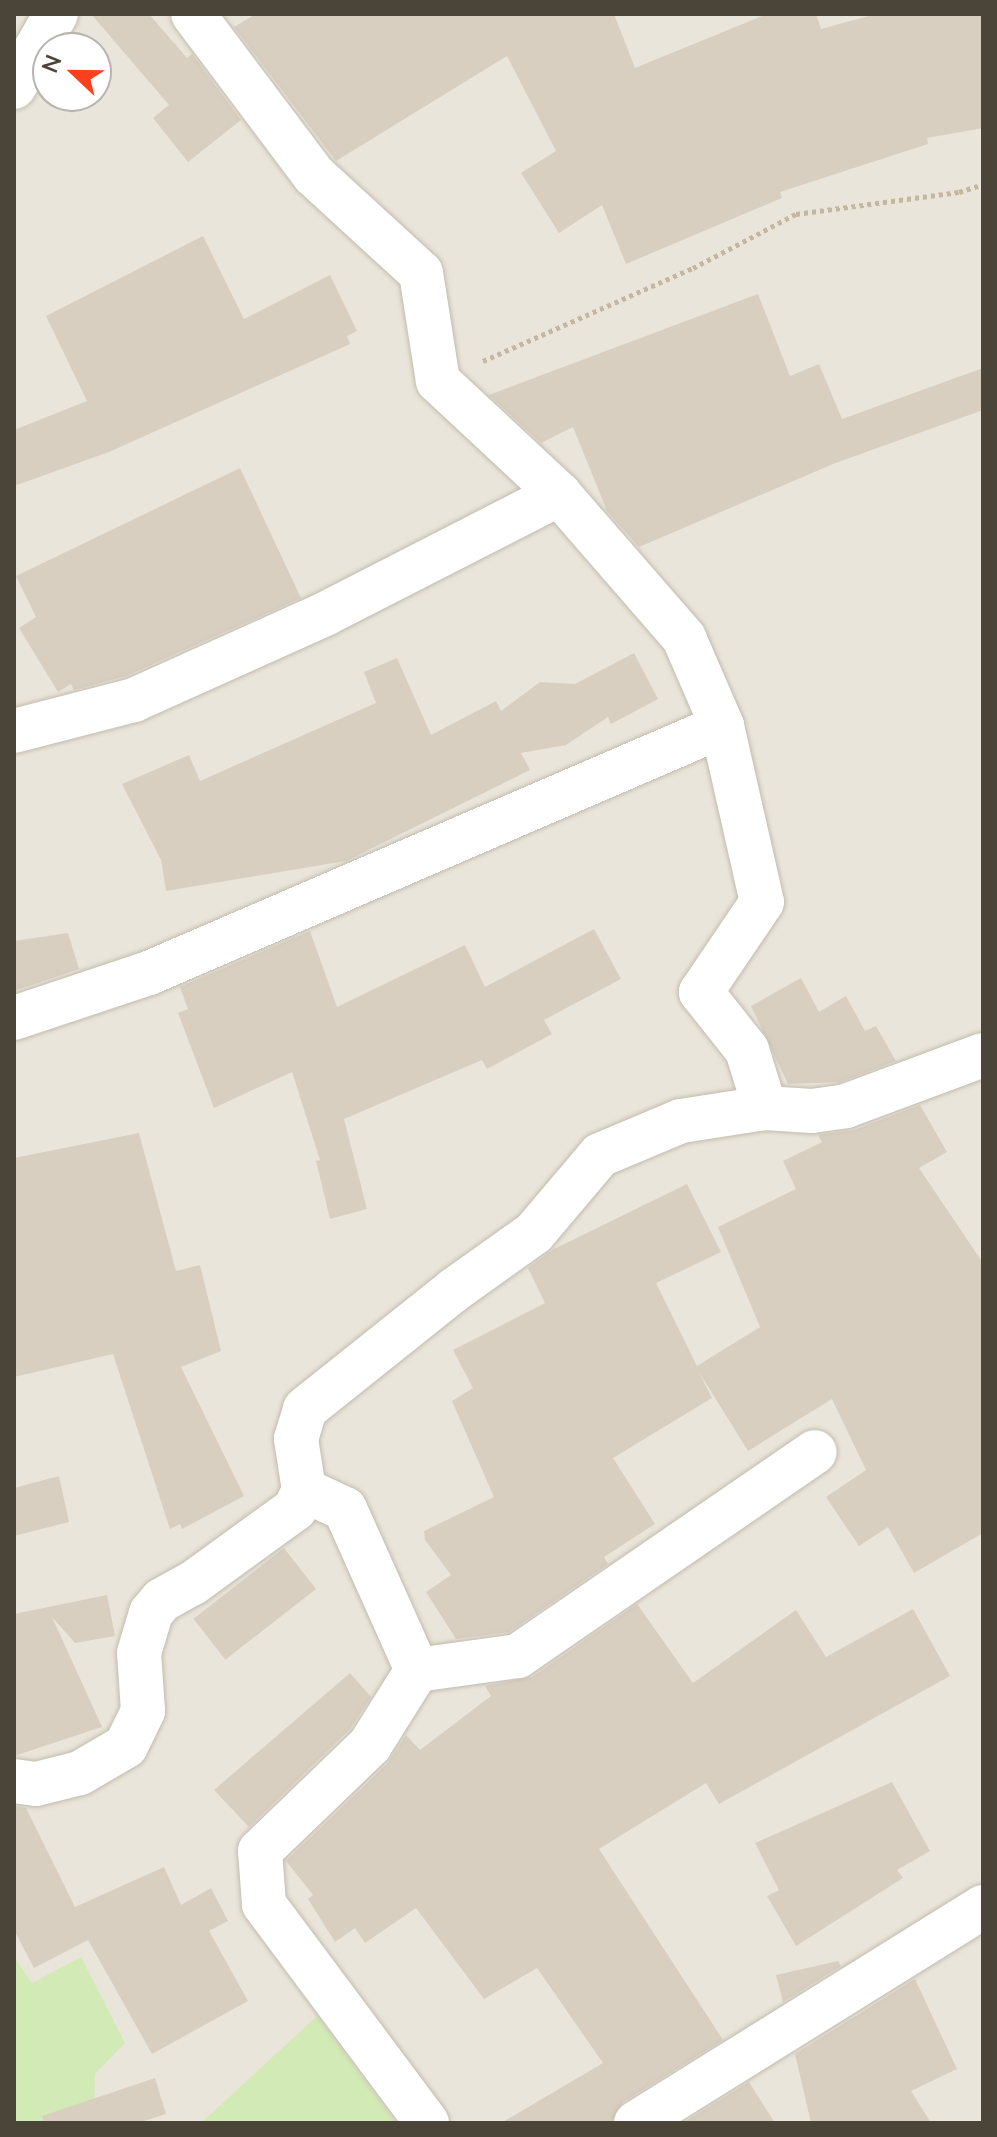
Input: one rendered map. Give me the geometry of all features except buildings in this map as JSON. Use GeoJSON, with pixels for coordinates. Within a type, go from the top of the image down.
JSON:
{"type":"FeatureCollection","features":[{"type":"Feature","properties":{"kind":"street"},"geometry":{"type":"LineString","coordinates":[[14,87],[56,14]]}},
{"type":"Feature","properties":{"kind":"street"},"geometry":{"type":"LineString","coordinates":[[193,14],[314,175],[421,273],[438,381],[559,494],[684,638],[722,726],[762,902],[701,992],[747,1050],[765,1108]]}},
{"type":"Feature","properties":{"kind":"street"},"geometry":{"type":"LineString","coordinates":[[14,731],[134,700],[325,614],[559,494]]}},
{"type":"Feature","properties":{"kind":"street"},"geometry":{"type":"LineString","coordinates":[[14,1018],[149,973],[722,726]]}},
{"type":"Feature","properties":{"kind":"street"},"geometry":{"type":"LineString","coordinates":[[14,1781],[36,1784],[80,1773],[126,1746],[143,1711],[139,1653],[151,1613],[162,1600],[268,1531],[295,1509],[304,1490],[296,1439],[305,1409],[454,1290],[534,1233],[600,1155],[681,1121],[765,1108],[812,1111],[846,1106],[983,1055]]}},
{"type":"Feature","properties":{"kind":"street"},"geometry":{"type":"LineString","coordinates":[[417,1670],[518,1656],[815,1452]]}},
{"type":"Feature","properties":{"kind":"street"},"geometry":{"type":"LineString","coordinates":[[304,1490],[345,1509],[417,1670]]}},
{"type":"Feature","properties":{"kind":"street"},"geometry":{"type":"LineString","coordinates":[[417,1670],[370,1745],[260,1851],[264,1904],[427,2123]]}},
{"type":"Feature","properties":{"kind":"street"},"geometry":{"type":"LineString","coordinates":[[636,2123],[983,1907]]}},
{"type":"Feature","properties":{"kind":"path"},"geometry":{"type":"LineString","coordinates":[[438,381],[693,268],[796,214],[959,192],[983,184]]}},
{"type":"Feature","properties":{"kind":"shaded area"},"geometry":{"type":"Polygon","coordinates":[[[14,14],[983,14],[983,2123],[14,2123],[14,14]]]}},
{"type":"Feature","properties":{"kind":"green space"},"geometry":{"type":"Polygon","coordinates":[[[14,1957],[32,1983],[81,1957],[125,2043],[95,2074],[94,2123],[14,2123],[14,1957]]]}},
{"type":"Feature","properties":{"kind":"green space"},"geometry":{"type":"Polygon","coordinates":[[[317,2016],[396,2123],[201,2123],[317,2016]]]}}]}
